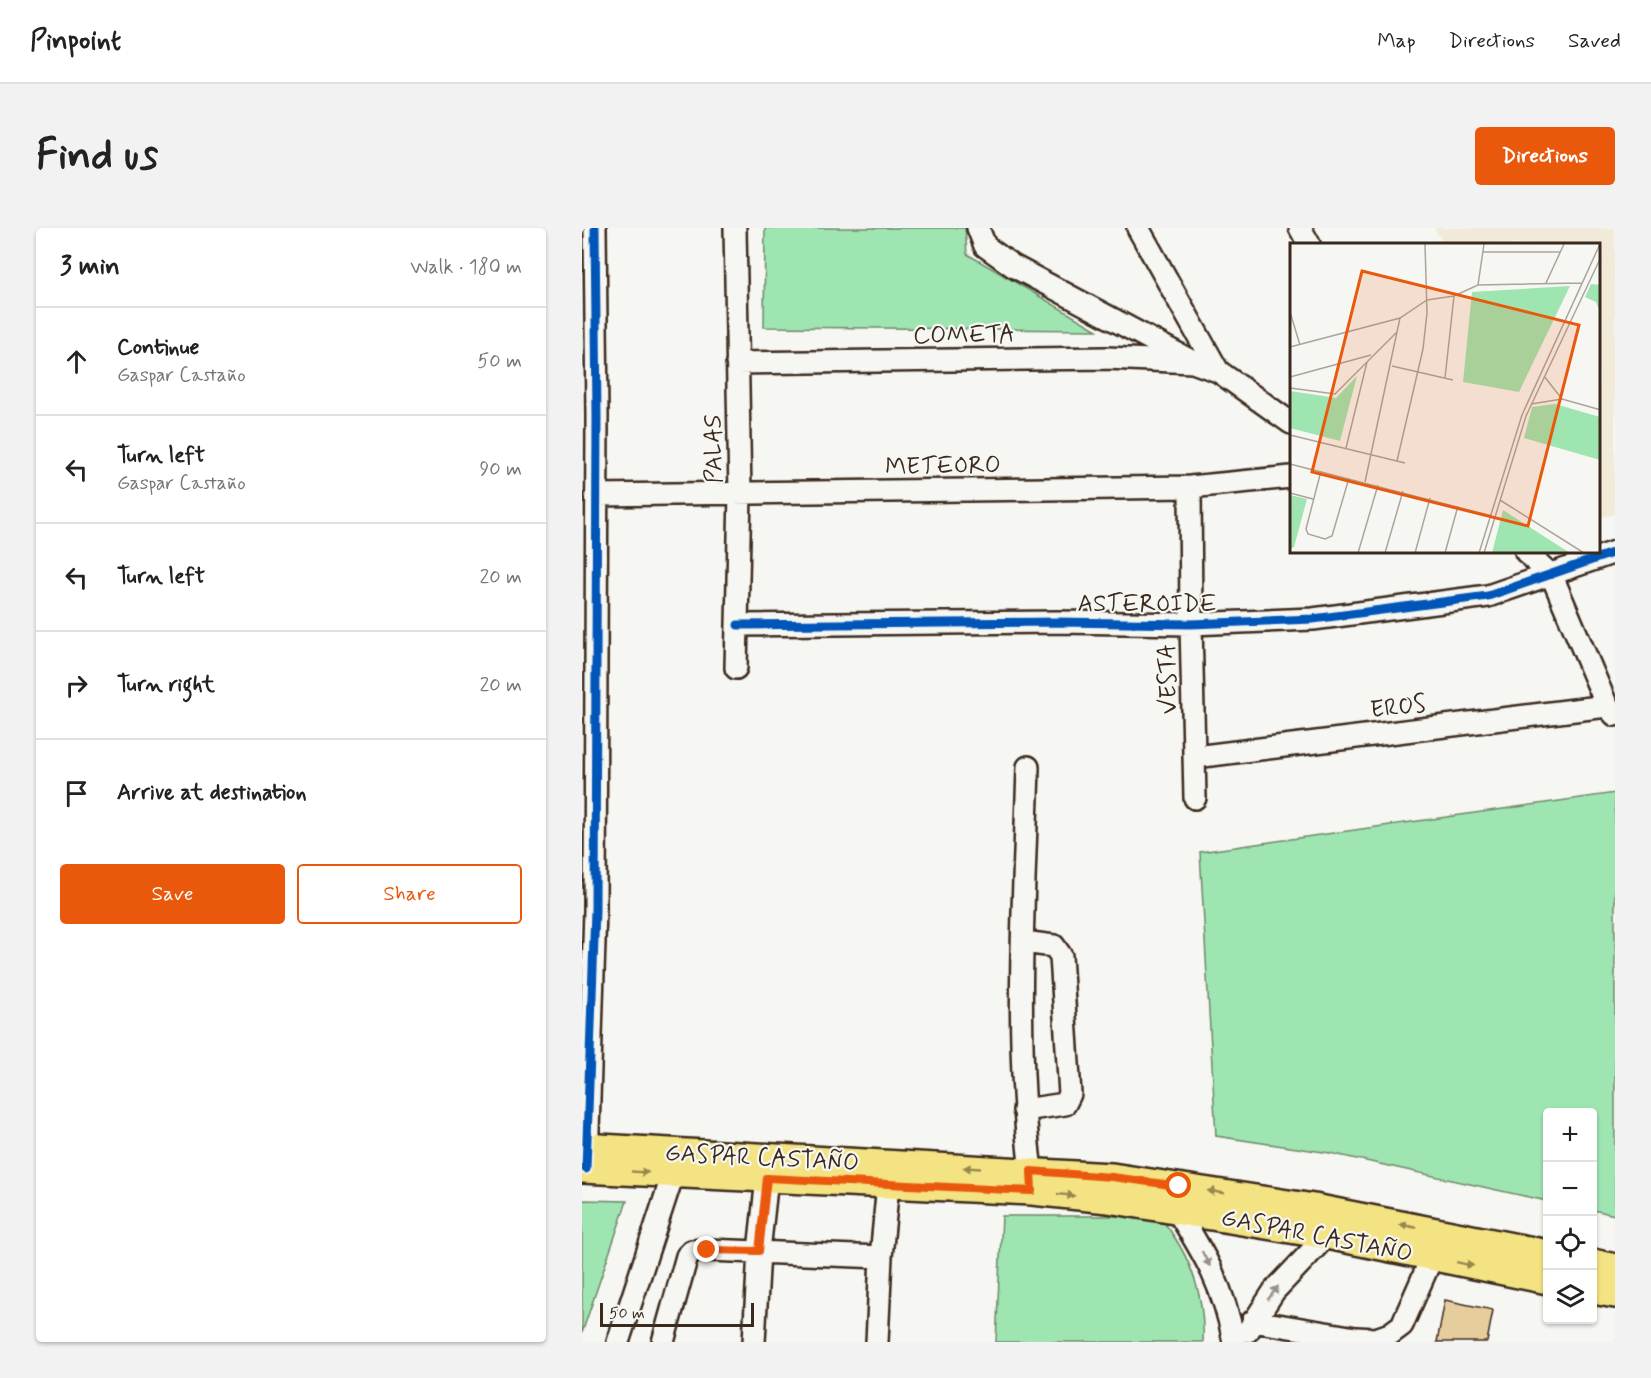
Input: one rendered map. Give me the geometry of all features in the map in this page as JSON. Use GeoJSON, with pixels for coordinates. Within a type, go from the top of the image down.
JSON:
{"type":"FeatureCollection","features":[{"type":"Feature","properties":{"kind":"main road","name":"GASPAR CASTAÑO"},"geometry":{"type":"LineString","coordinates":[[585,1158],[674,1174],[888,1184],[1123,1179],[1314,1208],[1543,1253]]}},
{"type":"Feature","properties":{"kind":"main road","name":"GASPAR CASTAÑO"},"geometry":{"type":"LineString","coordinates":[[585,1158],[1031,1181],[1108,1199],[1327,1235],[1543,1279]]}},
{"type":"Feature","properties":{"kind":"main road"},"geometry":{"type":"LineString","coordinates":[[1597,1264],[1615,1268]]}},
{"type":"Feature","properties":{"kind":"main road"},"geometry":{"type":"LineString","coordinates":[[1597,1291],[1615,1294]]}},
{"type":"Feature","properties":{"kind":"street"},"geometry":{"type":"LineString","coordinates":[[585,1158],[589,832],[589,564],[596,495],[590,415],[589,270],[595,228]]}},
{"type":"Feature","properties":{"kind":"street","name":"PALAS"},"geometry":{"type":"LineString","coordinates":[[735,228],[740,493],[736,668]]}},
{"type":"Feature","properties":{"kind":"street"},"geometry":{"type":"LineString","coordinates":[[978,228],[985,246],[1013,266],[1193,362],[1218,371],[1290,422]]}},
{"type":"Feature","properties":{"kind":"street"},"geometry":{"type":"LineString","coordinates":[[1138,228],[1218,371]]}},
{"type":"Feature","properties":{"kind":"street"},"geometry":{"type":"LineString","coordinates":[[1300,228],[1308,243]]}},
{"type":"Feature","properties":{"kind":"street","name":"COMETA"},"geometry":{"type":"LineString","coordinates":[[737,363],[1107,358],[1193,362]]}},
{"type":"Feature","properties":{"kind":"street","name":"METEORO"},"geometry":{"type":"LineString","coordinates":[[596,495],[1190,487],[1290,477]]}},
{"type":"Feature","properties":{"kind":"street","name":"VESTA"},"geometry":{"type":"LineString","coordinates":[[1190,487],[1196,798]]}},
{"type":"Feature","properties":{"kind":"street","name":"ASTEROIDE"},"geometry":{"type":"LineString","coordinates":[[738,625],[1046,622],[1191,624],[1313,619],[1488,596],[1552,576],[1581,563],[1615,552]]}},
{"type":"Feature","properties":{"kind":"street"},"geometry":{"type":"LineString","coordinates":[[1528,554],[1552,576],[1611,711]]}},
{"type":"Feature","properties":{"kind":"street","name":"EROS"},"geometry":{"type":"LineString","coordinates":[[1195,758],[1611,711]]}},
{"type":"Feature","properties":{"kind":"street"},"geometry":{"type":"LineString","coordinates":[[1028,767],[1021,1008],[1024,1110],[1031,1181]]}},
{"type":"Feature","properties":{"kind":"street"},"geometry":{"type":"LineString","coordinates":[[1023,942],[1053,946],[1060,956],[1070,1094],[1065,1104],[1024,1110]]}},
{"type":"Feature","properties":{"kind":"street"},"geometry":{"type":"LineString","coordinates":[[618,1342],[674,1174]]}},
{"type":"Feature","properties":{"kind":"street"},"geometry":{"type":"LineString","coordinates":[[754,1342],[759,1251],[767,1178]]}},
{"type":"Feature","properties":{"kind":"street"},"geometry":{"type":"LineString","coordinates":[[877,1342],[881,1257],[888,1184]]}},
{"type":"Feature","properties":{"kind":"street"},"geometry":{"type":"LineString","coordinates":[[1176,1209],[1216,1278],[1229,1315],[1233,1342]]}},
{"type":"Feature","properties":{"kind":"street"},"geometry":{"type":"LineString","coordinates":[[1242,1342],[1253,1321],[1274,1291],[1327,1235]]}},
{"type":"Feature","properties":{"kind":"street"},"geometry":{"type":"LineString","coordinates":[[663,1342],[687,1256],[692,1251],[759,1251],[881,1257]]}},
{"type":"Feature","properties":{"kind":"street"},"geometry":{"type":"LineString","coordinates":[[1253,1321],[1356,1338],[1376,1339],[1390,1334],[1402,1325],[1432,1257]]}},
{"type":"Feature","properties":{"kind":"shaded area"},"geometry":{"type":"Polygon","coordinates":[[[1434,228],[1615,228],[1615,514],[1602,517],[1600,513],[1600,243],[1443,243],[1434,228]]]}},
{"type":"Feature","properties":{"kind":"green space"},"geometry":{"type":"Polygon","coordinates":[[[765,228],[965,228],[967,254],[1097,330],[764,327],[765,228]]]}},
{"type":"Feature","properties":{"kind":"green space"},"geometry":{"type":"Polygon","coordinates":[[[1615,793],[1615,1215],[1597,1211],[1597,1108],[1543,1108],[1543,1200],[1330,1153],[1216,1136],[1200,852],[1615,793]]]}},
{"type":"Feature","properties":{"kind":"green space"},"geometry":{"type":"Polygon","coordinates":[[[582,1200],[627,1201],[582,1333],[582,1200]]]}},
{"type":"Feature","properties":{"kind":"green space"},"geometry":{"type":"Polygon","coordinates":[[[1002,1216],[1159,1216],[1179,1244],[1193,1275],[1201,1308],[1203,1342],[996,1342],[1002,1216]]]}},
{"type":"Feature","properties":{"kind":"building"},"geometry":{"type":"Polygon","coordinates":[[[1445,1300],[1493,1310],[1487,1342],[1437,1342],[1445,1300]]]}},
{"type":"Feature","properties":{"kind":"cycle path"},"geometry":{"type":"LineString","coordinates":[[586,1169],[595,910],[597,416],[595,228]]}},
{"type":"Feature","properties":{"kind":"cycle path"},"geometry":{"type":"LineString","coordinates":[[738,625],[1058,622],[1191,624],[1313,619],[1488,596],[1615,552]]}},
{"type":"Feature","properties":{"kind":"route"},"geometry":{"type":"LineString","coordinates":[[707,1250],[759,1251],[767,1178],[1032,1191],[1031,1171],[1112,1177],[1179,1186]]}}]}
